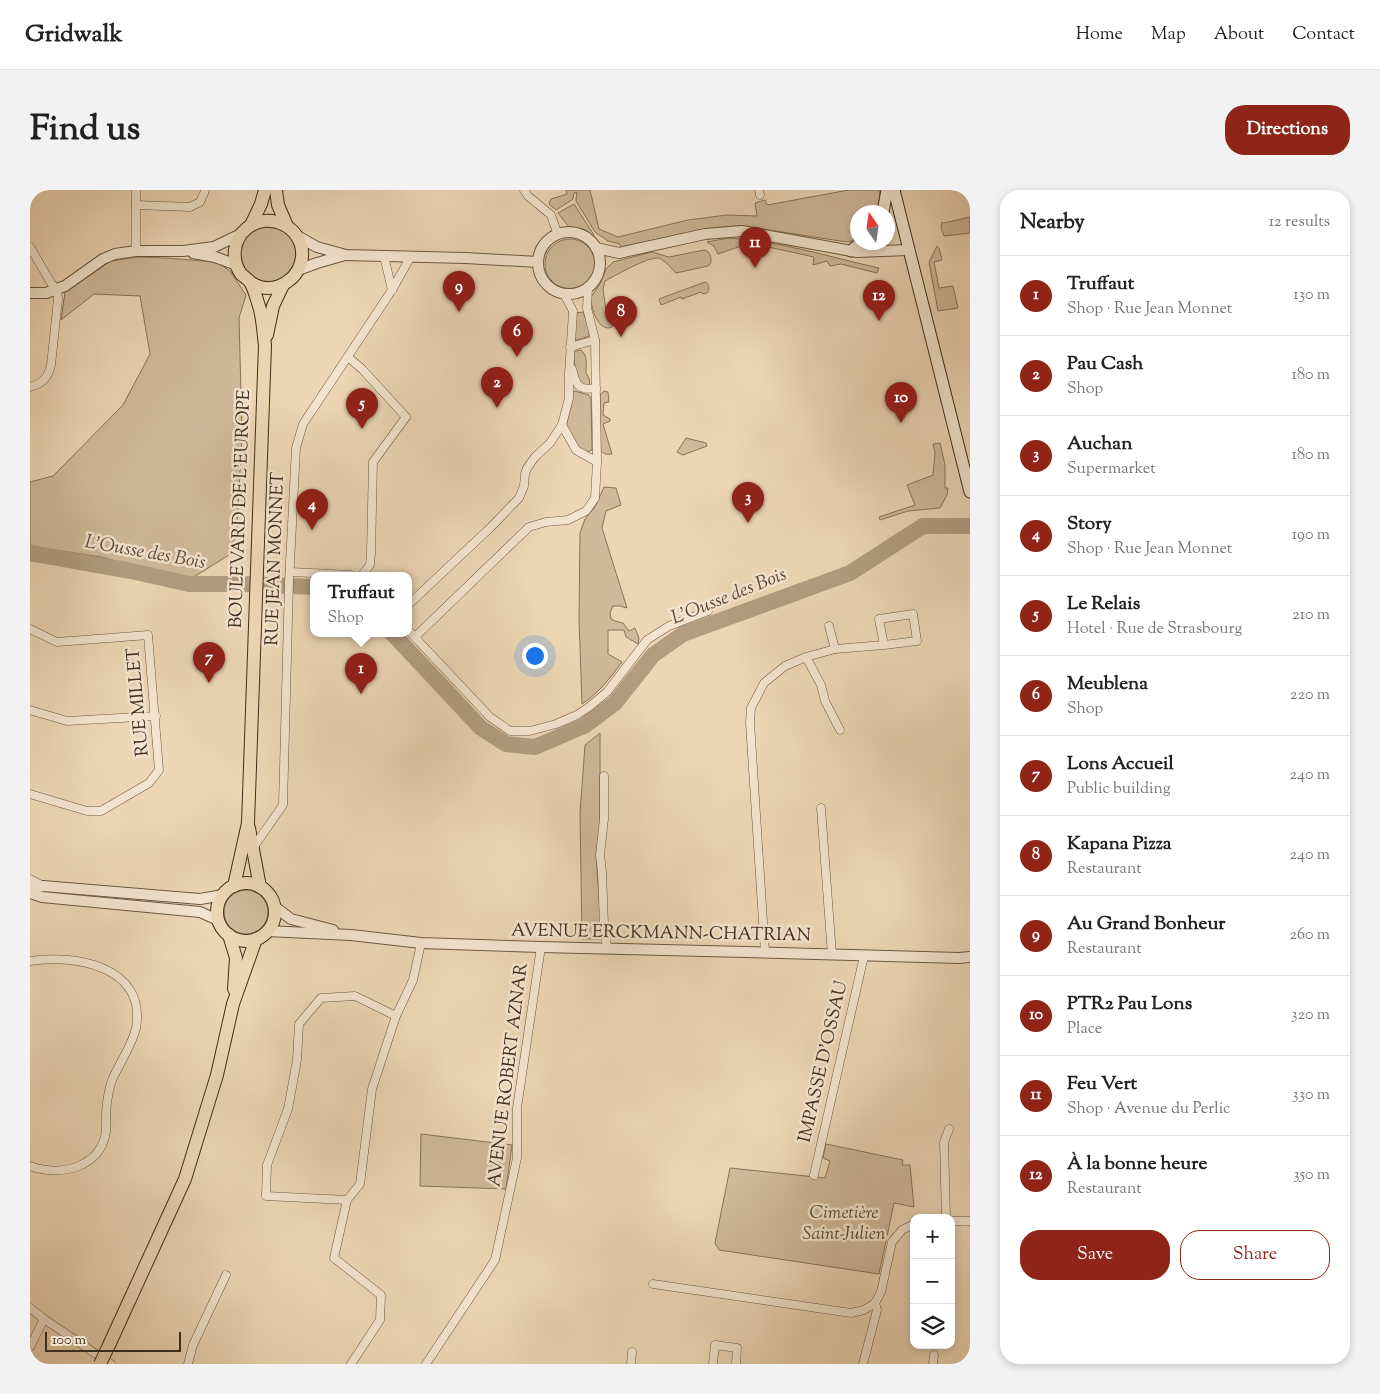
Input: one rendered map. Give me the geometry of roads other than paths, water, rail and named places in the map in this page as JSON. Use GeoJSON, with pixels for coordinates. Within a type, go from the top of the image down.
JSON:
{"type":"FeatureCollection","features":[{"type":"Feature","properties":{"kind":"main road"},"geometry":{"type":"LineString","coordinates":[[251,225],[265,190]]}},
{"type":"Feature","properties":{"kind":"main road"},"geometry":{"type":"LineString","coordinates":[[276,190],[278,205],[287,226]]}},
{"type":"Feature","properties":{"kind":"main road"},"geometry":{"type":"LineString","coordinates":[[884,205],[887,190]]}},
{"type":"Feature","properties":{"kind":"main road"},"geometry":{"type":"LineString","coordinates":[[894,190],[970,492]]}},
{"type":"Feature","properties":{"kind":"main road"},"geometry":{"type":"LineString","coordinates":[[269,220],[287,226],[297,236],[301,244],[302,262],[298,270],[283,285],[272,288],[260,287],[250,282],[242,275],[235,255],[236,244],[241,234],[251,225],[260,221],[269,220]]}},
{"type":"Feature","properties":{"kind":"main road","name":"BOULEVARD DE L'EUROPE"},"geometry":{"type":"LineString","coordinates":[[234,886],[248,824],[255,584],[265,345],[260,306],[250,282]]}},
{"type":"Feature","properties":{"kind":"main road","name":"BOULEVARD DE L'EUROPE"},"geometry":{"type":"LineString","coordinates":[[265,345],[274,306],[283,285]]}},
{"type":"Feature","properties":{"kind":"main road","name":"BOULEVARD DE L'EUROPE"},"geometry":{"type":"LineString","coordinates":[[248,824],[260,887]]}},
{"type":"Feature","properties":{"kind":"main road"},"geometry":{"type":"LineString","coordinates":[[243,883],[260,887],[270,895],[274,907],[275,916],[268,931],[256,939],[247,941],[229,935],[222,928],[218,920],[217,911],[223,895],[234,886],[243,883]]}},
{"type":"Feature","properties":{"kind":"main road"},"geometry":{"type":"LineString","coordinates":[[229,935],[236,958],[233,1004]]}},
{"type":"Feature","properties":{"kind":"main road"},"geometry":{"type":"LineString","coordinates":[[100,1364],[185,1179],[217,1075],[233,1004],[256,939]]}},
{"type":"Feature","properties":{"kind":"street"},"geometry":{"type":"LineString","coordinates":[[136,190],[136,251]]}},
{"type":"Feature","properties":{"kind":"street"},"geometry":{"type":"LineString","coordinates":[[136,205],[190,208],[200,202],[205,190]]}},
{"type":"Feature","properties":{"kind":"street"},"geometry":{"type":"LineString","coordinates":[[524,190],[528,196],[551,215],[558,235]]}},
{"type":"Feature","properties":{"kind":"street"},"geometry":{"type":"LineString","coordinates":[[600,266],[619,253],[705,234],[742,232],[857,252],[908,250]]}},
{"type":"Feature","properties":{"kind":"street"},"geometry":{"type":"LineString","coordinates":[[575,233],[584,236],[596,248],[600,266],[598,275],[588,288],[572,294],[564,294],[555,291],[542,279],[538,262],[544,246],[550,239],[558,235],[575,233]]}},
{"type":"Feature","properties":{"kind":"street"},"geometry":{"type":"LineString","coordinates":[[30,293],[46,293],[57,290],[115,254],[136,251],[183,251],[214,247],[241,234]]}},
{"type":"Feature","properties":{"kind":"street"},"geometry":{"type":"LineString","coordinates":[[297,236],[317,247],[346,255],[538,262]]}},
{"type":"Feature","properties":{"kind":"street"},"geometry":{"type":"LineString","coordinates":[[30,246],[57,290],[58,299],[49,374],[44,380],[30,387]]}},
{"type":"Feature","properties":{"kind":"street"},"geometry":{"type":"LineString","coordinates":[[596,248],[619,253]]}},
{"type":"Feature","properties":{"kind":"street"},"geometry":{"type":"LineString","coordinates":[[183,251],[215,257],[237,265]]}},
{"type":"Feature","properties":{"kind":"street"},"geometry":{"type":"LineString","coordinates":[[298,270],[317,262],[346,255]]}},
{"type":"Feature","properties":{"kind":"street"},"geometry":{"type":"LineString","coordinates":[[384,256],[392,290]]}},
{"type":"Feature","properties":{"kind":"street","name":"RUE JEAN MONNET"},"geometry":{"type":"LineString","coordinates":[[253,848],[283,805],[289,586],[298,437],[303,424],[392,290],[411,256]]}},
{"type":"Feature","properties":{"kind":"street"},"geometry":{"type":"LineString","coordinates":[[414,637],[529,527],[546,522],[568,520],[586,511],[595,498],[597,462],[595,340],[588,308],[588,288]]}},
{"type":"Feature","properties":{"kind":"street"},"geometry":{"type":"LineString","coordinates":[[412,601],[519,498],[524,486],[524,474],[527,468],[535,457],[550,443],[562,425],[569,398],[573,311],[564,294]]}},
{"type":"Feature","properties":{"kind":"street"},"geometry":{"type":"LineString","coordinates":[[570,348],[595,340]]}},
{"type":"Feature","properties":{"kind":"street"},"geometry":{"type":"LineString","coordinates":[[348,357],[362,369],[406,417],[373,462],[371,553],[370,565],[364,572]]}},
{"type":"Feature","properties":{"kind":"street"},"geometry":{"type":"LineString","coordinates":[[570,359],[575,382],[578,386],[586,390],[596,388]]}},
{"type":"Feature","properties":{"kind":"street"},"geometry":{"type":"LineString","coordinates":[[562,425],[576,450],[597,462]]}},
{"type":"Feature","properties":{"kind":"street"},"geometry":{"type":"LineString","coordinates":[[291,572],[310,573]]}},
{"type":"Feature","properties":{"kind":"street"},"geometry":{"type":"LineString","coordinates":[[412,635],[490,717],[510,731],[530,732],[556,724],[577,715],[589,707],[607,692],[647,640],[669,626],[708,611]]}},
{"type":"Feature","properties":{"kind":"street"},"geometry":{"type":"LineString","coordinates":[[766,952],[750,723],[751,708],[764,683],[785,666],[806,657],[835,649],[884,645],[917,641],[913,614],[879,619],[884,645]]}},
{"type":"Feature","properties":{"kind":"street"},"geometry":{"type":"LineString","coordinates":[[829,626],[835,649]]}},
{"type":"Feature","properties":{"kind":"street","name":"RUE MILLET"},"geometry":{"type":"LineString","coordinates":[[30,629],[57,642],[148,635],[159,770],[149,783],[101,811],[87,811],[30,794]]}},
{"type":"Feature","properties":{"kind":"street"},"geometry":{"type":"LineString","coordinates":[[806,657],[821,685],[825,701],[840,730]]}},
{"type":"Feature","properties":{"kind":"street"},"geometry":{"type":"LineString","coordinates":[[30,710],[67,721],[156,716]]}},
{"type":"Feature","properties":{"kind":"street"},"geometry":{"type":"LineString","coordinates":[[604,776],[604,819],[600,855],[607,948]]}},
{"type":"Feature","properties":{"kind":"street"},"geometry":{"type":"LineString","coordinates":[[821,808],[832,955]]}},
{"type":"Feature","properties":{"kind":"street"},"geometry":{"type":"LineString","coordinates":[[30,879],[43,886]]}},
{"type":"Feature","properties":{"kind":"street"},"geometry":{"type":"LineString","coordinates":[[30,886],[200,899],[223,895]]}},
{"type":"Feature","properties":{"kind":"street"},"geometry":{"type":"LineString","coordinates":[[30,893],[42,897],[200,912],[218,920]]}},
{"type":"Feature","properties":{"kind":"street","name":"AVENUE ERCKMANN-CHATRIAN"},"geometry":{"type":"LineString","coordinates":[[274,907],[291,919],[351,935]]}},
{"type":"Feature","properties":{"kind":"street","name":"AVENUE ERCKMANN-CHATRIAN"},"geometry":{"type":"LineString","coordinates":[[268,931],[351,935],[421,943],[541,948],[970,957]]}},
{"type":"Feature","properties":{"kind":"street"},"geometry":{"type":"LineString","coordinates":[[351,1364],[380,1320],[381,1295],[334,1258],[347,1200],[360,1184],[372,1089],[396,1016],[413,980],[421,943]]}},
{"type":"Feature","properties":{"kind":"street","name":"AVENUE ROBERT AZNAR"},"geometry":{"type":"LineString","coordinates":[[426,1364],[495,1260],[517,1158],[517,1108],[541,948]]}},
{"type":"Feature","properties":{"kind":"street","name":"IMPASSE D'OSSAU"},"geometry":{"type":"LineString","coordinates":[[814,1175],[864,956]]}},
{"type":"Feature","properties":{"kind":"street"},"geometry":{"type":"LineString","coordinates":[[30,961],[47,958],[70,959],[94,964],[113,972],[126,985],[134,998],[137,1012],[136,1028],[130,1045],[111,1084],[107,1103],[106,1132],[96,1155],[85,1164],[74,1169],[56,1171],[30,1166]]}},
{"type":"Feature","properties":{"kind":"street"},"geometry":{"type":"LineString","coordinates":[[347,1200],[266,1196],[267,1165],[288,1109],[297,1060],[299,1024],[321,998],[355,996],[396,1016]]}},
{"type":"Feature","properties":{"kind":"street"},"geometry":{"type":"LineString","coordinates":[[946,1214],[944,1142],[949,1129]]}},
{"type":"Feature","properties":{"kind":"street"},"geometry":{"type":"LineString","coordinates":[[955,1221],[970,1221]]}},
{"type":"Feature","properties":{"kind":"street"},"geometry":{"type":"LineString","coordinates":[[653,1284],[850,1314],[864,1310],[875,1303],[881,1292],[892,1242],[902,1230],[910,1226]]}},
{"type":"Feature","properties":{"kind":"street"},"geometry":{"type":"LineString","coordinates":[[188,1364],[193,1345],[226,1274]]}},
{"type":"Feature","properties":{"kind":"street"},"geometry":{"type":"LineString","coordinates":[[862,1364],[877,1310],[875,1303]]}},
{"type":"Feature","properties":{"kind":"street"},"geometry":{"type":"LineString","coordinates":[[30,1308],[111,1364]]}},
{"type":"Feature","properties":{"kind":"street"},"geometry":{"type":"LineString","coordinates":[[30,1348],[44,1319]]}},
{"type":"Feature","properties":{"kind":"street"},"geometry":{"type":"LineString","coordinates":[[713,1364],[715,1345],[737,1348],[736,1364]]}},
{"type":"Feature","properties":{"kind":"street"},"geometry":{"type":"LineString","coordinates":[[630,1364],[632,1352]]}},
{"type":"Feature","properties":{"kind":"street"},"geometry":{"type":"LineString","coordinates":[[933,1364],[934,1355]]}},
{"type":"Feature","properties":{"kind":"waterway","name":"L'Ousse des Bois"},"geometry":{"type":"LineString","coordinates":[[396,637],[481,728],[506,744],[535,747],[584,726],[615,703],[653,655],[683,634],[850,573],[923,526],[970,526]]}},
{"type":"Feature","properties":{"kind":"waterway","name":"L'Ousse des Bois"},"geometry":{"type":"LineString","coordinates":[[30,553],[131,571],[189,584],[310,587]]}},
{"type":"Feature","properties":{"kind":"place","name":"Feu Vert"},"geometry":{"type":"Point","coordinates":[755,268]}},
{"type":"Feature","properties":{"kind":"place","name":"Au Grand Bonheur"},"geometry":{"type":"Point","coordinates":[459,312]}},
{"type":"Feature","properties":{"kind":"place","name":"À la bonne heure"},"geometry":{"type":"Point","coordinates":[879,321]}},
{"type":"Feature","properties":{"kind":"place","name":"Kapana Pizza"},"geometry":{"type":"Point","coordinates":[621,337]}},
{"type":"Feature","properties":{"kind":"place","name":"Meublena"},"geometry":{"type":"Point","coordinates":[517,357]}},
{"type":"Feature","properties":{"kind":"place","name":"Pau Cash"},"geometry":{"type":"Point","coordinates":[497,408]}},
{"type":"Feature","properties":{"kind":"place","name":"PTR2 Pau Lons"},"geometry":{"type":"Point","coordinates":[901,423]}},
{"type":"Feature","properties":{"kind":"place","name":"Le Relais"},"geometry":{"type":"Point","coordinates":[362,429]}},
{"type":"Feature","properties":{"kind":"place","name":"Auchan"},"geometry":{"type":"Point","coordinates":[748,523]}},
{"type":"Feature","properties":{"kind":"place","name":"Story"},"geometry":{"type":"Point","coordinates":[312,530]}},
{"type":"Feature","properties":{"kind":"place","name":"Lons Accueil"},"geometry":{"type":"Point","coordinates":[209,683]}},
{"type":"Feature","properties":{"kind":"place","name":"Truffaut"},"geometry":{"type":"Point","coordinates":[361,694]}},
{"type":"Feature","properties":{"kind":"park label","name":"Cimetière Saint-Julien"},"geometry":{"type":"Point","coordinates":[844,1224]}}]}
